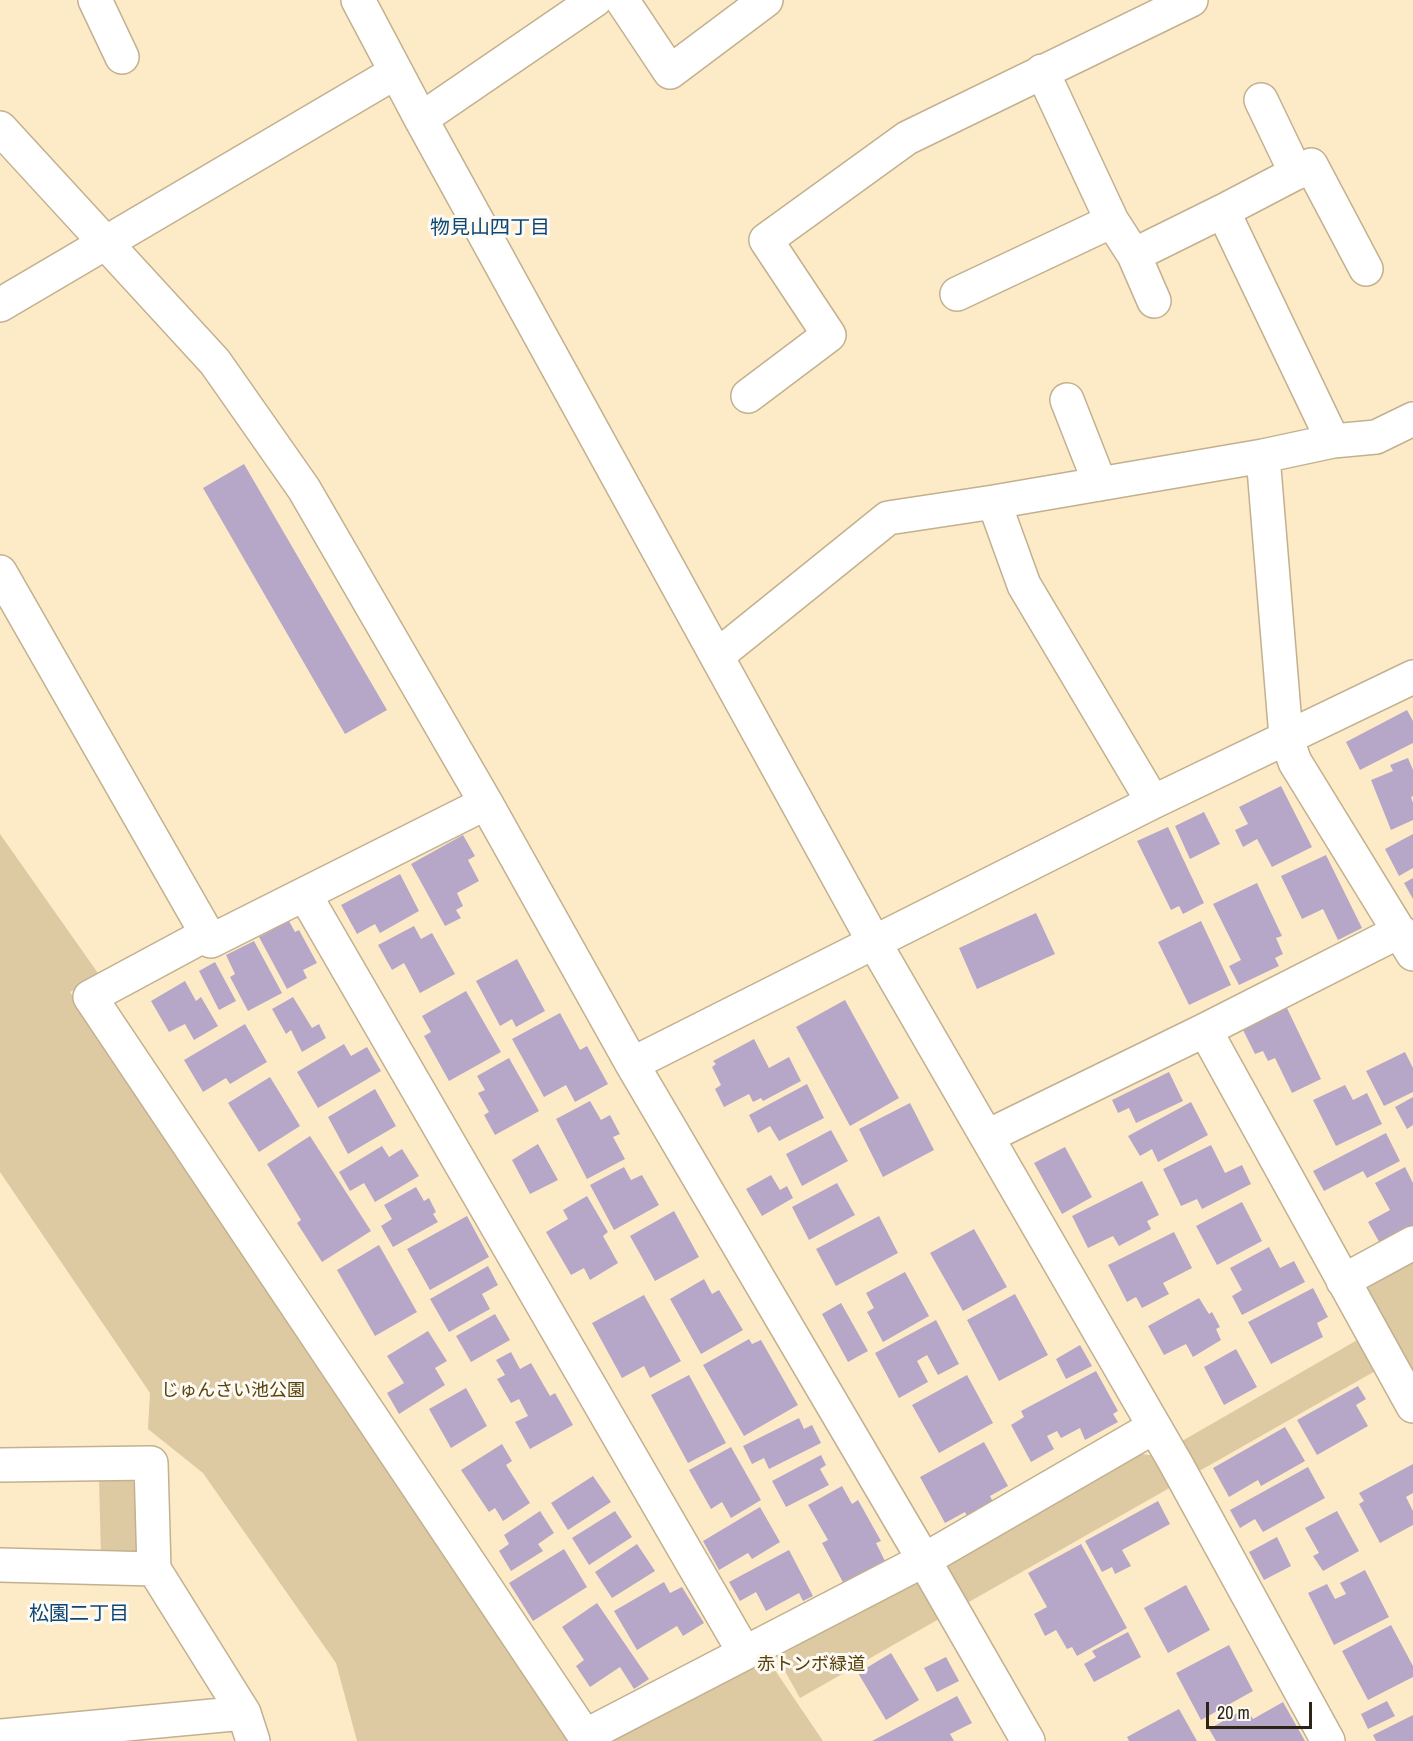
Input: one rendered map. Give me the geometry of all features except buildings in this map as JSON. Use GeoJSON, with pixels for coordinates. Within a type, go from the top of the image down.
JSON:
{"type":"FeatureCollection","features":[{"type":"Feature","properties":{"kind":"street"},"geometry":{"type":"LineString","coordinates":[[95,0],[122,57]]}},
{"type":"Feature","properties":{"kind":"street"},"geometry":{"type":"LineString","coordinates":[[358,0],[421,119],[874,942],[1154,1427],[1328,1741]]}},
{"type":"Feature","properties":{"kind":"street"},"geometry":{"type":"LineString","coordinates":[[421,119],[595,0]]}},
{"type":"Feature","properties":{"kind":"street"},"geometry":{"type":"LineString","coordinates":[[622,0],[670,72],[766,0]]}},
{"type":"Feature","properties":{"kind":"street"},"geometry":{"type":"LineString","coordinates":[[748,396],[829,335],[765,240],[908,138],[1191,0]]}},
{"type":"Feature","properties":{"kind":"street"},"geometry":{"type":"LineString","coordinates":[[1042,71],[1112,221],[1134,255],[1154,301]]}},
{"type":"Feature","properties":{"kind":"street"},"geometry":{"type":"LineString","coordinates":[[0,305],[396,72]]}},
{"type":"Feature","properties":{"kind":"street"},"geometry":{"type":"LineString","coordinates":[[1261,100],[1296,173]]}},
{"type":"Feature","properties":{"kind":"street"},"geometry":{"type":"LineString","coordinates":[[0,129],[215,362],[304,489],[486,803],[632,1064],[1028,1741]]}},
{"type":"Feature","properties":{"kind":"street"},"geometry":{"type":"LineString","coordinates":[[1134,255],[1311,165],[1366,269]]}},
{"type":"Feature","properties":{"kind":"street"},"geometry":{"type":"LineString","coordinates":[[1222,211],[1333,441]]}},
{"type":"Feature","properties":{"kind":"street"},"geometry":{"type":"LineString","coordinates":[[957,294],[1112,221]]}},
{"type":"Feature","properties":{"kind":"street"},"geometry":{"type":"LineString","coordinates":[[1067,400],[1100,484]]}},
{"type":"Feature","properties":{"kind":"street"},"geometry":{"type":"LineString","coordinates":[[717,656],[888,518],[1263,456],[1333,441],[1376,437],[1413,419]]}},
{"type":"Feature","properties":{"kind":"street"},"geometry":{"type":"LineString","coordinates":[[988,1136],[1205,1030],[1408,940],[1295,762],[1286,737],[1263,456]]}},
{"type":"Feature","properties":{"kind":"street"},"geometry":{"type":"LineString","coordinates":[[994,502],[1024,585],[1153,802]]}},
{"type":"Feature","properties":{"kind":"street"},"geometry":{"type":"LineString","coordinates":[[0,572],[211,941],[486,803]]}},
{"type":"Feature","properties":{"kind":"street"},"geometry":{"type":"LineString","coordinates":[[632,1064],[1153,802],[1413,677]]}},
{"type":"Feature","properties":{"kind":"street"},"geometry":{"type":"LineString","coordinates":[[305,895],[744,1652]]}},
{"type":"Feature","properties":{"kind":"street"},"geometry":{"type":"LineString","coordinates":[[207,933],[90,997],[585,1736],[924,1560],[1154,1427]]}},
{"type":"Feature","properties":{"kind":"street"},"geometry":{"type":"LineString","coordinates":[[1205,1030],[1413,1406]]}},
{"type":"Feature","properties":{"kind":"street"},"geometry":{"type":"LineString","coordinates":[[1343,1281],[1413,1243]]}},
{"type":"Feature","properties":{"kind":"street"},"geometry":{"type":"LineString","coordinates":[[0,1465],[152,1463],[154,1569],[249,1727],[0,1736]]}},
{"type":"Feature","properties":{"kind":"street"},"geometry":{"type":"LineString","coordinates":[[0,1565],[154,1569]]}},
{"type":"Feature","properties":{"kind":"green space","name":"じゅんさい池公園"},"geometry":{"type":"Polygon","coordinates":[[[0,834],[100,976],[70,992],[304,1348],[568,1741],[357,1741],[336,1663],[203,1473],[148,1429],[150,1393],[0,1172],[0,834]]]}},
{"type":"Feature","properties":{"kind":"green space"},"geometry":{"type":"Polygon","coordinates":[[[1413,1255],[1413,1373],[1363,1282],[1413,1255]]]}},
{"type":"Feature","properties":{"kind":"green space","name":"赤トンボ緑道"},"geometry":{"type":"Polygon","coordinates":[[[1359,1339],[1377,1370],[800,1698],[777,1657],[1142,1454],[1156,1456],[1359,1339]]]}},
{"type":"Feature","properties":{"kind":"green space"},"geometry":{"type":"Polygon","coordinates":[[[99,1479],[129,1479],[146,1491],[145,1546],[131,1556],[101,1556],[99,1479]]]}},
{"type":"Feature","properties":{"kind":"green space"},"geometry":{"type":"Polygon","coordinates":[[[766,1657],[823,1741],[606,1741],[766,1657]]]}},
{"type":"Feature","properties":{"kind":"district","name":"物見山四丁目"},"geometry":{"type":"Point","coordinates":[490,229]}},
{"type":"Feature","properties":{"kind":"district","name":"松園二丁目"},"geometry":{"type":"Point","coordinates":[79,1615]}}]}
